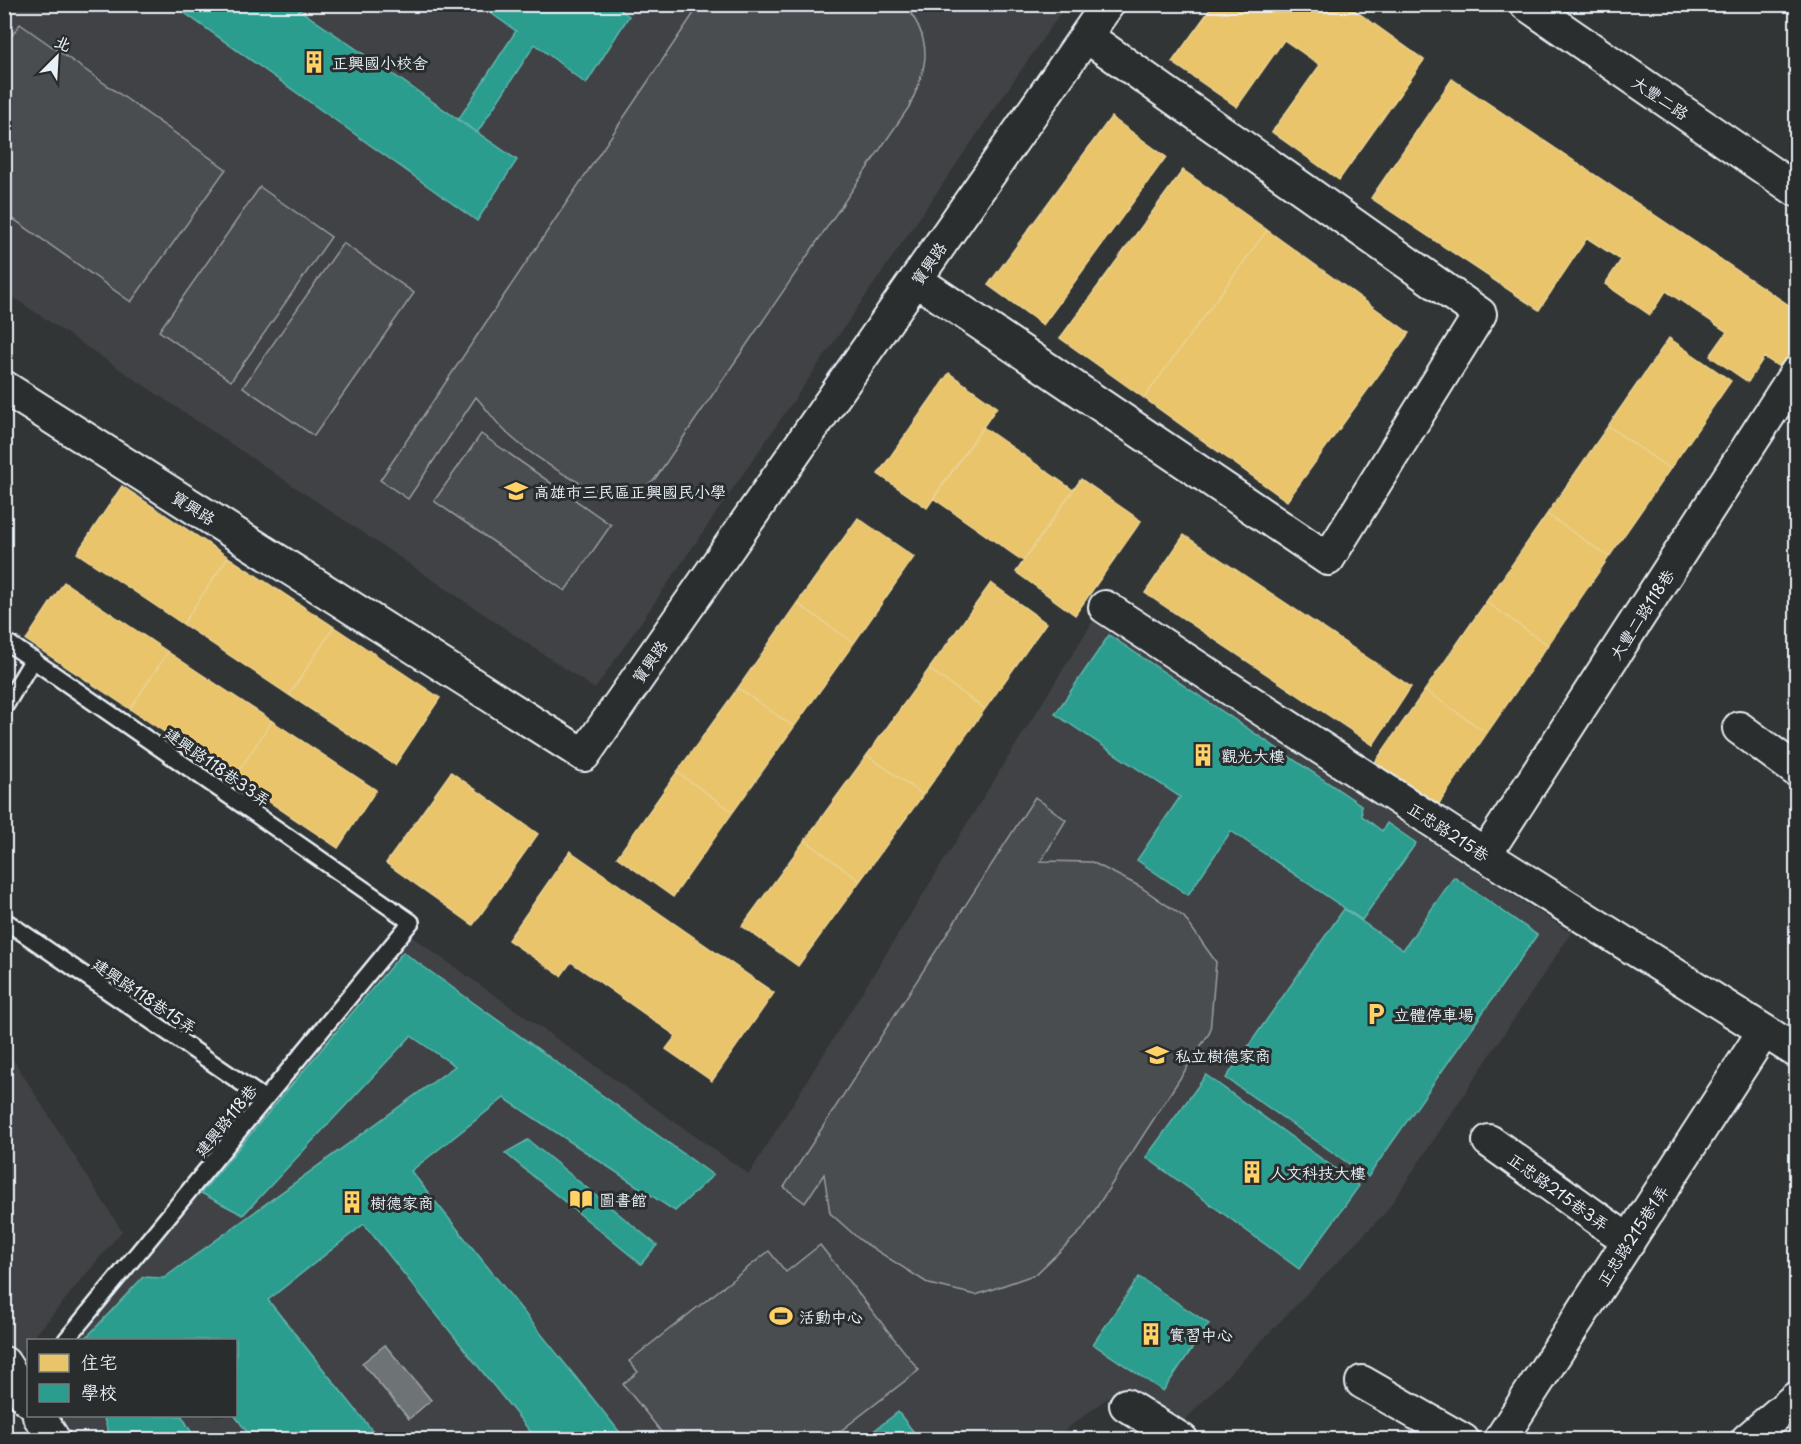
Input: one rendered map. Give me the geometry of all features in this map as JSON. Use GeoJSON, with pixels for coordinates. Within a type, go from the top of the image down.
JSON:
{"type":"FeatureCollection","features":[{"type":"Feature","properties":{"kind":"street","name":"寶興路"},"geometry":{"type":"LineString","coordinates":[[4,387],[584,755],[1108,4]]}},
{"type":"Feature","properties":{"kind":"street","name":"大豐二路"},"geometry":{"type":"LineString","coordinates":[[1526,4],[1797,190]]}},
{"type":"Feature","properties":{"kind":"street"},"geometry":{"type":"LineString","coordinates":[[916,280],[1328,559],[1480,314],[1086,36]]}},
{"type":"Feature","properties":{"kind":"street","name":"大豐二路118巷"},"geometry":{"type":"LineString","coordinates":[[1485,855],[1797,373]]}},
{"type":"Feature","properties":{"kind":"street","name":"正忠路215巷"},"geometry":{"type":"LineString","coordinates":[[1105,607],[1485,855],[1797,1052]]}},
{"type":"Feature","properties":{"kind":"street"},"geometry":{"type":"LineString","coordinates":[[1739,728],[1797,770]]}},
{"type":"Feature","properties":{"kind":"street","name":"正忠路215巷1弄"},"geometry":{"type":"LineString","coordinates":[[1500,1440],[1764,1031]]}},
{"type":"Feature","properties":{"kind":"street","name":"正忠路215巷3弄"},"geometry":{"type":"LineString","coordinates":[[1489,1141],[1629,1241]]}},
{"type":"Feature","properties":{"kind":"street"},"geometry":{"type":"LineString","coordinates":[[4,1363],[27,1394]]}},
{"type":"Feature","properties":{"kind":"street"},"geometry":{"type":"LineString","coordinates":[[1362,1382],[1463,1440]]}},
{"type":"Feature","properties":{"kind":"street"},"geometry":{"type":"LineString","coordinates":[[1747,1440],[1797,1398]]}},
{"type":"Feature","properties":{"kind":"street"},"geometry":{"type":"LineString","coordinates":[[1126,1405],[1182,1440]]}},
{"type":"Feature","properties":{"kind":"street"},"geometry":{"type":"LineString","coordinates":[[41,1417],[54,1440]]}},
{"type":"Feature","properties":{"kind":"lane","name":"建興路118巷33弄"},"geometry":{"type":"LineString","coordinates":[[4,640],[411,922]]}},
{"type":"Feature","properties":{"kind":"lane"},"geometry":{"type":"LineString","coordinates":[[4,708],[33,659]]}},
{"type":"Feature","properties":{"kind":"lane","name":"建興路118巷15弄"},"geometry":{"type":"LineString","coordinates":[[4,920],[265,1099]]}},
{"type":"Feature","properties":{"kind":"lane","name":"建興路118巷"},"geometry":{"type":"LineString","coordinates":[[68,1339],[411,922]]}},
{"type":"Feature","properties":{"kind":"shaded area"},"geometry":{"type":"Polygon","coordinates":[[[700,4],[905,5],[921,31],[925,55],[924,67],[909,107],[655,479],[636,493],[622,496],[587,486],[549,465],[517,442],[498,424],[476,397],[408,499],[380,480],[700,4]]]}},
{"type":"Feature","properties":{"kind":"shaded area","name":"高雄市三民區正興國民小學"},"geometry":{"type":"Polygon","coordinates":[[[4,5],[1066,5],[595,689],[5,292],[4,5]]]}},
{"type":"Feature","properties":{"kind":"shaded area"},"geometry":{"type":"Polygon","coordinates":[[[20,24],[226,169],[131,302],[5,213],[5,45],[20,24]]]}},
{"type":"Feature","properties":{"kind":"shaded area"},"geometry":{"type":"Polygon","coordinates":[[[260,187],[331,237],[231,381],[159,331],[260,187]]]}},
{"type":"Feature","properties":{"kind":"shaded area"},"geometry":{"type":"Polygon","coordinates":[[[343,243],[414,293],[314,436],[243,387],[343,243]]]}},
{"type":"Feature","properties":{"kind":"shaded area"},"geometry":{"type":"Polygon","coordinates":[[[481,434],[611,525],[565,591],[434,501],[481,434]]]}},
{"type":"Feature","properties":{"kind":"shaded area","name":"私立樹德家商"},"geometry":{"type":"Polygon","coordinates":[[[1093,621],[1571,933],[1386,1212],[1181,1424],[1118,1390],[1052,1440],[70,1440],[57,1417],[237,1417],[237,1339],[74,1339],[409,935],[749,1174],[1093,621]]]}},
{"type":"Feature","properties":{"kind":"shaded area"},"geometry":{"type":"Polygon","coordinates":[[[1035,797],[1066,820],[1041,861],[1092,862],[1139,886],[1184,917],[1216,962],[1210,1032],[1082,1230],[1036,1274],[976,1295],[929,1284],[860,1240],[830,1213],[824,1174],[805,1203],[784,1187],[1035,797]]]}},
{"type":"Feature","properties":{"kind":"shaded area"},"geometry":{"type":"Polygon","coordinates":[[[4,1045],[122,1231],[32,1339],[27,1339],[27,1345],[4,1372],[4,1045]]]}},
{"type":"Feature","properties":{"kind":"shaded area","name":"活動中心"},"geometry":{"type":"Polygon","coordinates":[[[820,1245],[919,1370],[830,1439],[667,1439],[623,1384],[638,1372],[629,1361],[769,1251],[786,1272],[820,1245]]]}},
{"type":"Feature","properties":{"kind":"shaded area"},"geometry":{"type":"Polygon","coordinates":[[[385,1345],[431,1400],[409,1419],[362,1363],[385,1345]]]}},
{"type":"Feature","properties":{"kind":"building: 住宅"},"geometry":{"type":"Polygon","coordinates":[[[1214,4],[1346,4],[1424,60],[1339,180],[1272,132],[1320,65],[1284,40],[1237,107],[1172,62],[1214,4]]]}},
{"type":"Feature","properties":{"kind":"building: 住宅"},"geometry":{"type":"Polygon","coordinates":[[[1452,79],[1796,310],[1796,352],[1784,370],[1764,357],[1748,382],[1710,356],[1727,332],[1666,291],[1650,315],[1605,284],[1621,260],[1587,238],[1539,310],[1371,198],[1452,79]]]}},
{"type":"Feature","properties":{"kind":"building: 住宅"},"geometry":{"type":"Polygon","coordinates":[[[1111,117],[1166,157],[1043,325],[988,285],[1111,117]]]}},
{"type":"Feature","properties":{"kind":"building: 住宅"},"geometry":{"type":"Polygon","coordinates":[[[1183,170],[1267,230],[1144,398],[1060,338],[1183,170]]]}},
{"type":"Feature","properties":{"kind":"building: 住宅"},"geometry":{"type":"Polygon","coordinates":[[[1267,230],[1409,333],[1287,501],[1144,398],[1267,230]]]}},
{"type":"Feature","properties":{"kind":"building: 住宅"},"geometry":{"type":"Polygon","coordinates":[[[1669,338],[1731,381],[1670,469],[1608,426],[1669,338]]]}},
{"type":"Feature","properties":{"kind":"building: 住宅"},"geometry":{"type":"Polygon","coordinates":[[[949,373],[997,407],[927,508],[878,474],[949,373]]]}},
{"type":"Feature","properties":{"kind":"building: 住宅"},"geometry":{"type":"Polygon","coordinates":[[[1608,426],[1670,469],[1609,557],[1547,514],[1608,426]]]}},
{"type":"Feature","properties":{"kind":"building: 住宅"},"geometry":{"type":"Polygon","coordinates":[[[983,427],[1073,490],[1023,561],[933,498],[983,427]]]}},
{"type":"Feature","properties":{"kind":"building: 住宅"},"geometry":{"type":"Polygon","coordinates":[[[1081,479],[1141,521],[1075,615],[1016,572],[1081,479]]]}},
{"type":"Feature","properties":{"kind":"building: 住宅"},"geometry":{"type":"Polygon","coordinates":[[[122,486],[228,557],[183,624],[77,553],[122,486]]]}},
{"type":"Feature","properties":{"kind":"building: 住宅"},"geometry":{"type":"Polygon","coordinates":[[[1547,514],[1609,557],[1548,645],[1486,602],[1547,514]]]}},
{"type":"Feature","properties":{"kind":"building: 住宅"},"geometry":{"type":"Polygon","coordinates":[[[858,518],[914,557],[854,643],[797,603],[858,518]]]}},
{"type":"Feature","properties":{"kind":"building: 住宅"},"geometry":{"type":"Polygon","coordinates":[[[1184,535],[1411,687],[1373,745],[1145,593],[1184,535]]]}},
{"type":"Feature","properties":{"kind":"building: 住宅"},"geometry":{"type":"Polygon","coordinates":[[[228,557],[334,627],[289,695],[183,624],[228,557]]]}},
{"type":"Feature","properties":{"kind":"building: 住宅"},"geometry":{"type":"Polygon","coordinates":[[[64,582],[168,652],[130,709],[26,640],[64,582]]]}},
{"type":"Feature","properties":{"kind":"building: 住宅"},"geometry":{"type":"Polygon","coordinates":[[[991,583],[1046,623],[985,709],[929,669],[991,583]]]}},
{"type":"Feature","properties":{"kind":"building: 住宅"},"geometry":{"type":"Polygon","coordinates":[[[1486,602],[1548,645],[1487,733],[1425,690],[1486,602]]]}},
{"type":"Feature","properties":{"kind":"building: 住宅"},"geometry":{"type":"Polygon","coordinates":[[[797,603],[854,643],[794,727],[738,688],[797,603]]]}},
{"type":"Feature","properties":{"kind":"building: 住宅"},"geometry":{"type":"Polygon","coordinates":[[[334,627],[440,698],[395,765],[289,695],[334,627]]]}},
{"type":"Feature","properties":{"kind":"building: 住宅"},"geometry":{"type":"Polygon","coordinates":[[[168,652],[272,721],[234,778],[130,709],[168,652]]]}},
{"type":"Feature","properties":{"kind":"building: 住宅"},"geometry":{"type":"Polygon","coordinates":[[[929,669],[985,709],[923,795],[867,755],[929,669]]]}},
{"type":"Feature","properties":{"kind":"building: 住宅"},"geometry":{"type":"Polygon","coordinates":[[[738,688],[794,727],[733,812],[677,772],[738,688]]]}},
{"type":"Feature","properties":{"kind":"building: 住宅"},"geometry":{"type":"Polygon","coordinates":[[[1425,690],[1487,733],[1434,811],[1371,768],[1425,690]]]}},
{"type":"Feature","properties":{"kind":"building: 住宅"},"geometry":{"type":"Polygon","coordinates":[[[272,721],[376,790],[338,848],[234,778],[272,721]]]}},
{"type":"Feature","properties":{"kind":"building: 住宅"},"geometry":{"type":"Polygon","coordinates":[[[867,755],[923,795],[860,881],[805,840],[867,755]]]}},
{"type":"Feature","properties":{"kind":"building: 住宅"},"geometry":{"type":"Polygon","coordinates":[[[451,772],[538,834],[473,925],[386,863],[451,772]]]}},
{"type":"Feature","properties":{"kind":"building: 住宅"},"geometry":{"type":"Polygon","coordinates":[[[677,772],[733,812],[673,897],[617,857],[677,772]]]}},
{"type":"Feature","properties":{"kind":"building: 住宅"},"geometry":{"type":"Polygon","coordinates":[[[805,840],[860,881],[798,966],[742,926],[805,840]]]}},
{"type":"Feature","properties":{"kind":"building: 住宅"},"geometry":{"type":"Polygon","coordinates":[[[570,851],[774,993],[712,1081],[666,1049],[676,1036],[571,962],[561,976],[508,940],[570,851]]]}},
{"type":"Feature","properties":{"kind":"building: 學校","name":"正興國小校舍"},"geometry":{"type":"Polygon","coordinates":[[[172,4],[291,4],[517,160],[477,221],[172,4]]]}},
{"type":"Feature","properties":{"kind":"building: 學校"},"geometry":{"type":"Polygon","coordinates":[[[478,4],[612,4],[629,16],[586,84],[535,44],[477,133],[458,120],[516,31],[478,4]]]}},
{"type":"Feature","properties":{"kind":"building: 學校","name":"觀光大樓"},"geometry":{"type":"Polygon","coordinates":[[[1109,635],[1361,805],[1362,816],[1382,831],[1387,823],[1416,843],[1362,920],[1231,831],[1188,895],[1137,860],[1180,797],[1055,714],[1109,635]]]}},
{"type":"Feature","properties":{"kind":"building: 學校","name":"立體停車場"},"geometry":{"type":"Polygon","coordinates":[[[1454,877],[1537,935],[1368,1177],[1226,1078],[1344,909],[1403,950],[1454,877]]]}},
{"type":"Feature","properties":{"kind":"building: 學校","name":"樹德家商"},"geometry":{"type":"Polygon","coordinates":[[[403,952],[713,1175],[675,1211],[504,1098],[411,1171],[626,1440],[537,1440],[364,1224],[268,1300],[380,1440],[253,1440],[236,1417],[237,1339],[85,1339],[143,1277],[164,1278],[455,1066],[411,1036],[243,1215],[201,1193],[403,952]]]}},
{"type":"Feature","properties":{"kind":"building: 學校","name":"人文科技大樓"},"geometry":{"type":"Polygon","coordinates":[[[1206,1075],[1359,1186],[1299,1269],[1146,1157],[1206,1075]]]}},
{"type":"Feature","properties":{"kind":"building: 學校","name":"圖書館"},"geometry":{"type":"Polygon","coordinates":[[[528,1140],[657,1245],[641,1264],[505,1153],[528,1140]]]}},
{"type":"Feature","properties":{"kind":"building: 學校","name":"實習中心"},"geometry":{"type":"Polygon","coordinates":[[[1139,1277],[1209,1324],[1163,1391],[1093,1344],[1139,1277]]]}},
{"type":"Feature","properties":{"kind":"building: 學校"},"geometry":{"type":"Polygon","coordinates":[[[898,1412],[920,1440],[862,1440],[898,1412]]]}},
{"type":"Feature","properties":{"kind":"building: 學校"},"geometry":{"type":"Polygon","coordinates":[[[103,1417],[183,1417],[196,1440],[111,1440],[103,1417]]]}},
{"type":"Feature","properties":{"kind":"place","name":"正興國小校舍"},"geometry":{"type":"Point","coordinates":[314,62]}},
{"type":"Feature","properties":{"kind":"place","name":"高雄市三民區正興國民小學"},"geometry":{"type":"Point","coordinates":[516,491]}},
{"type":"Feature","properties":{"kind":"place","name":"觀光大樓"},"geometry":{"type":"Point","coordinates":[1203,755]}},
{"type":"Feature","properties":{"kind":"place","name":"立體停車場"},"geometry":{"type":"Point","coordinates":[1376,1014]}},
{"type":"Feature","properties":{"kind":"place","name":"私立樹德家商"},"geometry":{"type":"Point","coordinates":[1157,1055]}},
{"type":"Feature","properties":{"kind":"place","name":"人文科技大樓"},"geometry":{"type":"Point","coordinates":[1252,1172]}},
{"type":"Feature","properties":{"kind":"place","name":"圖書館"},"geometry":{"type":"Point","coordinates":[581,1199]}},
{"type":"Feature","properties":{"kind":"place","name":"樹德家商"},"geometry":{"type":"Point","coordinates":[352,1202]}},
{"type":"Feature","properties":{"kind":"place","name":"活動中心"},"geometry":{"type":"Point","coordinates":[781,1316]}},
{"type":"Feature","properties":{"kind":"place","name":"實習中心"},"geometry":{"type":"Point","coordinates":[1151,1334]}}]}
